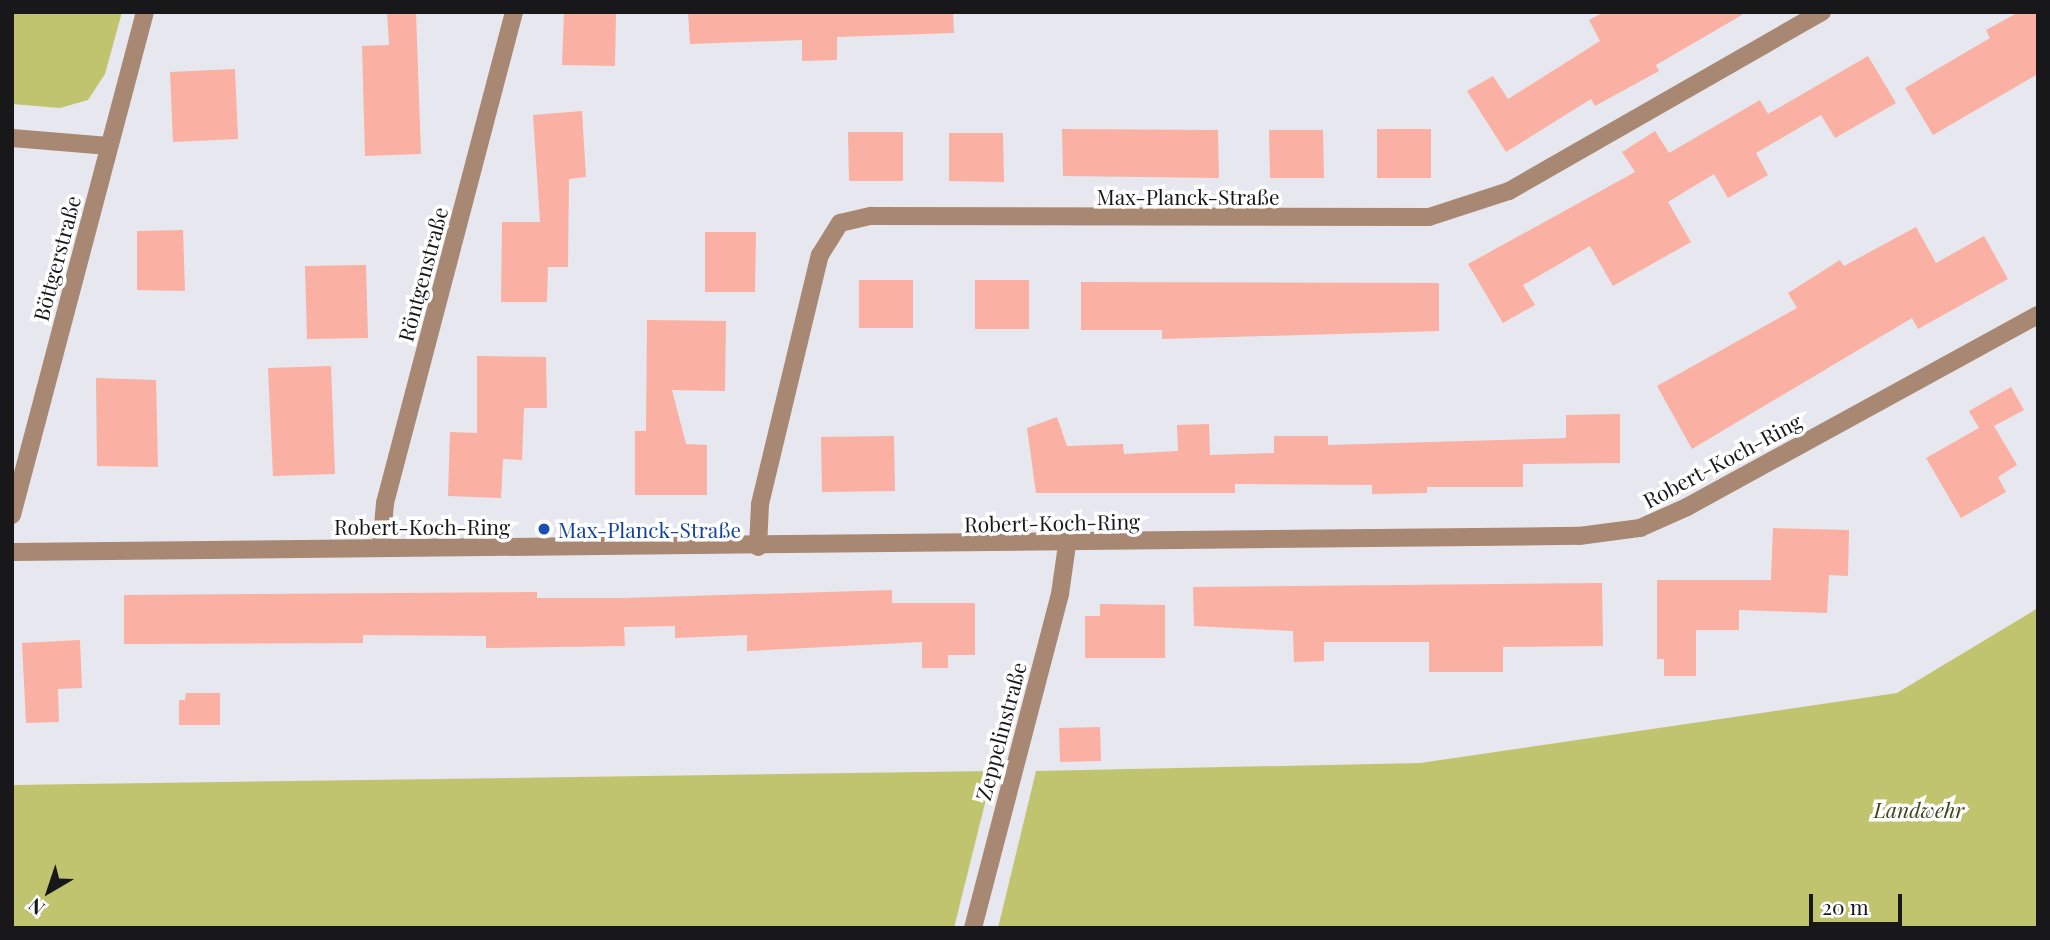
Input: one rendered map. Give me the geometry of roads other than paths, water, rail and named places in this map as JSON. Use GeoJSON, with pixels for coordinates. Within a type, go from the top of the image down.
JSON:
{"type":"FeatureCollection","features":[{"type":"Feature","properties":{"kind":"street","name":"Böttgerstraße"},"geometry":{"type":"LineString","coordinates":[[12,515],[145,12]]}},
{"type":"Feature","properties":{"kind":"street","name":"Röntgenstraße"},"geometry":{"type":"LineString","coordinates":[[381,548],[385,503],[514,12]]}},
{"type":"Feature","properties":{"kind":"street","name":"Max-Planck-Straße"},"geometry":{"type":"LineString","coordinates":[[758,547],[760,504],[820,255],[839,223],[871,216],[1429,217],[1509,191],[1822,12]]}},
{"type":"Feature","properties":{"kind":"street"},"geometry":{"type":"LineString","coordinates":[[12,138],[109,146]]}},
{"type":"Feature","properties":{"kind":"street","name":"Robert-Koch-Ring"},"geometry":{"type":"LineString","coordinates":[[12,552],[1067,545],[1579,536],[1640,528],[2038,315]]}},
{"type":"Feature","properties":{"kind":"street","name":"Zeppelinstraße"},"geometry":{"type":"LineString","coordinates":[[973,928],[1060,594],[1067,545]]}},
{"type":"Feature","properties":{"kind":"place","name":"Max-Planck-Straße"},"geometry":{"type":"Point","coordinates":[544,529]}},
{"type":"Feature","properties":{"kind":"park label","name":"Landwehr"},"geometry":{"type":"Point","coordinates":[1919,809]}}]}
